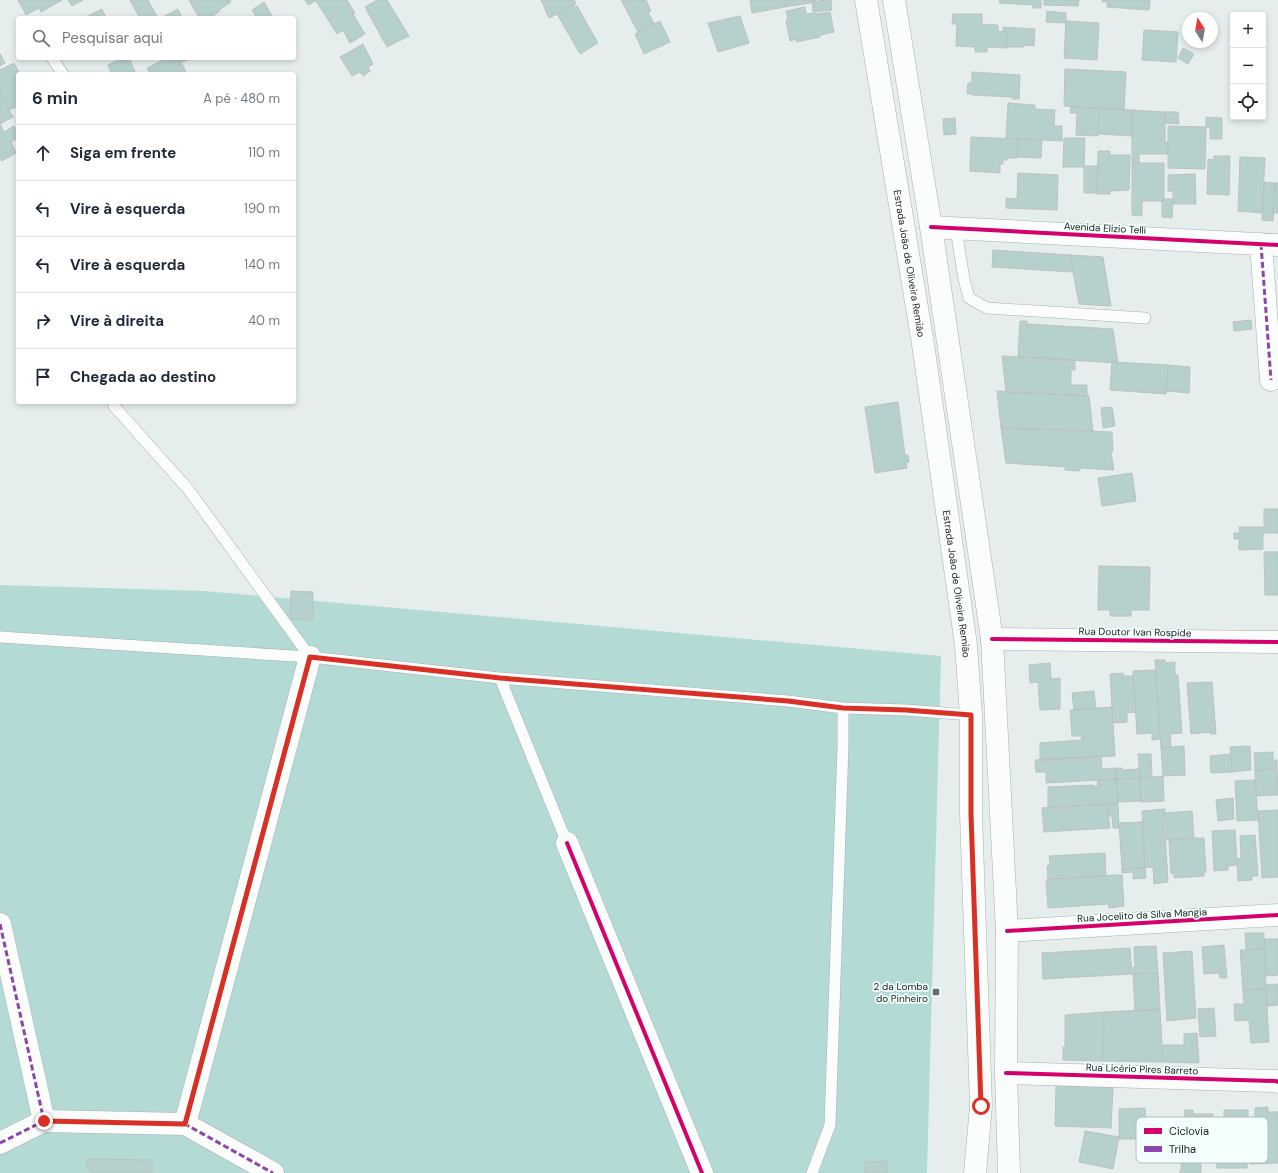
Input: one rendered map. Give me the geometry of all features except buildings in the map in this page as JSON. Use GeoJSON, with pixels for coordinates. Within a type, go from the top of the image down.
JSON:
{"type":"FeatureCollection","features":[{"type":"Feature","properties":{"kind":"street","name":"Estrada João de Oliveira Remião"},"geometry":{"type":"LineString","coordinates":[[866,0],[923,344],[966,645],[971,715],[971,822],[981,1106],[975,1173]]}},
{"type":"Feature","properties":{"kind":"street"},"geometry":{"type":"LineString","coordinates":[[894,0],[931,227],[992,639],[1007,931],[1006,1073],[1009,1173]]}},
{"type":"Feature","properties":{"kind":"street","name":"Avenida Elizio Telli"},"geometry":{"type":"LineString","coordinates":[[931,227],[1270,244]]}},
{"type":"Feature","properties":{"kind":"street"},"geometry":{"type":"LineString","coordinates":[[1270,244],[1271,380]]}},
{"type":"Feature","properties":{"kind":"street","name":"Rua Doutor Ivan Rospide"},"geometry":{"type":"LineString","coordinates":[[992,639],[1278,642]]}},
{"type":"Feature","properties":{"kind":"street"},"geometry":{"type":"LineString","coordinates":[[185,1124],[310,657]]}},
{"type":"Feature","properties":{"kind":"street"},"geometry":{"type":"LineString","coordinates":[[568,843],[702,1173]]}},
{"type":"Feature","properties":{"kind":"street","name":"Rua Jocelito da Silva Mangia"},"geometry":{"type":"LineString","coordinates":[[1007,931],[1278,915]]}},
{"type":"Feature","properties":{"kind":"street"},"geometry":{"type":"LineString","coordinates":[[0,924],[44,1121]]}},
{"type":"Feature","properties":{"kind":"street","name":"Rua Licério Pires Barreto"},"geometry":{"type":"LineString","coordinates":[[1006,1073],[1278,1082]]}},
{"type":"Feature","properties":{"kind":"street"},"geometry":{"type":"LineString","coordinates":[[0,1143],[44,1121],[185,1124],[273,1173]]}},
{"type":"Feature","properties":{"kind":"lane"},"geometry":{"type":"LineString","coordinates":[[53,60],[62,72]]}},
{"type":"Feature","properties":{"kind":"lane"},"geometry":{"type":"LineString","coordinates":[[956,228],[964,280],[969,298],[987,308],[1145,318]]}},
{"type":"Feature","properties":{"kind":"lane"},"geometry":{"type":"LineString","coordinates":[[114,404],[188,489],[310,657]]}},
{"type":"Feature","properties":{"kind":"lane"},"geometry":{"type":"LineString","coordinates":[[0,637],[310,657],[500,678],[788,701],[843,708],[906,710],[971,715]]}},
{"type":"Feature","properties":{"kind":"lane"},"geometry":{"type":"LineString","coordinates":[[500,678],[568,843]]}},
{"type":"Feature","properties":{"kind":"lane"},"geometry":{"type":"LineString","coordinates":[[812,1173],[830,1125],[843,754],[843,708]]}},
{"type":"Feature","properties":{"kind":"shaded area"},"geometry":{"type":"Polygon","coordinates":[[[0,585],[204,591],[941,656],[927,1173],[0,1173],[0,585]]]}},
{"type":"Feature","properties":{"kind":"marked path"},"geometry":{"type":"LineString","coordinates":[[1261,244],[1271,380]]}},
{"type":"Feature","properties":{"kind":"marked path"},"geometry":{"type":"LineString","coordinates":[[0,924],[44,1121]]}},
{"type":"Feature","properties":{"kind":"marked path"},"geometry":{"type":"LineString","coordinates":[[0,1143],[44,1121],[185,1124],[273,1173]]}},
{"type":"Feature","properties":{"kind":"cycle path"},"geometry":{"type":"LineString","coordinates":[[931,227],[1278,245]]}},
{"type":"Feature","properties":{"kind":"cycle path"},"geometry":{"type":"LineString","coordinates":[[992,639],[1278,642]]}},
{"type":"Feature","properties":{"kind":"cycle path"},"geometry":{"type":"LineString","coordinates":[[185,1124],[310,657]]}},
{"type":"Feature","properties":{"kind":"cycle path"},"geometry":{"type":"LineString","coordinates":[[567,843],[702,1173]]}},
{"type":"Feature","properties":{"kind":"cycle path"},"geometry":{"type":"LineString","coordinates":[[1007,931],[1278,915]]}},
{"type":"Feature","properties":{"kind":"cycle path"},"geometry":{"type":"LineString","coordinates":[[1006,1073],[1278,1082]]}},
{"type":"Feature","properties":{"kind":"place","name":"2 da Lomba do Pinheiro"},"geometry":{"type":"Point","coordinates":[936,992]}},
{"type":"Feature","properties":{"kind":"route"},"geometry":{"type":"LineString","coordinates":[[44,1121],[185,1124],[310,657],[500,678],[788,701],[843,708],[906,710],[971,715],[971,814],[981,1106]]}}]}
